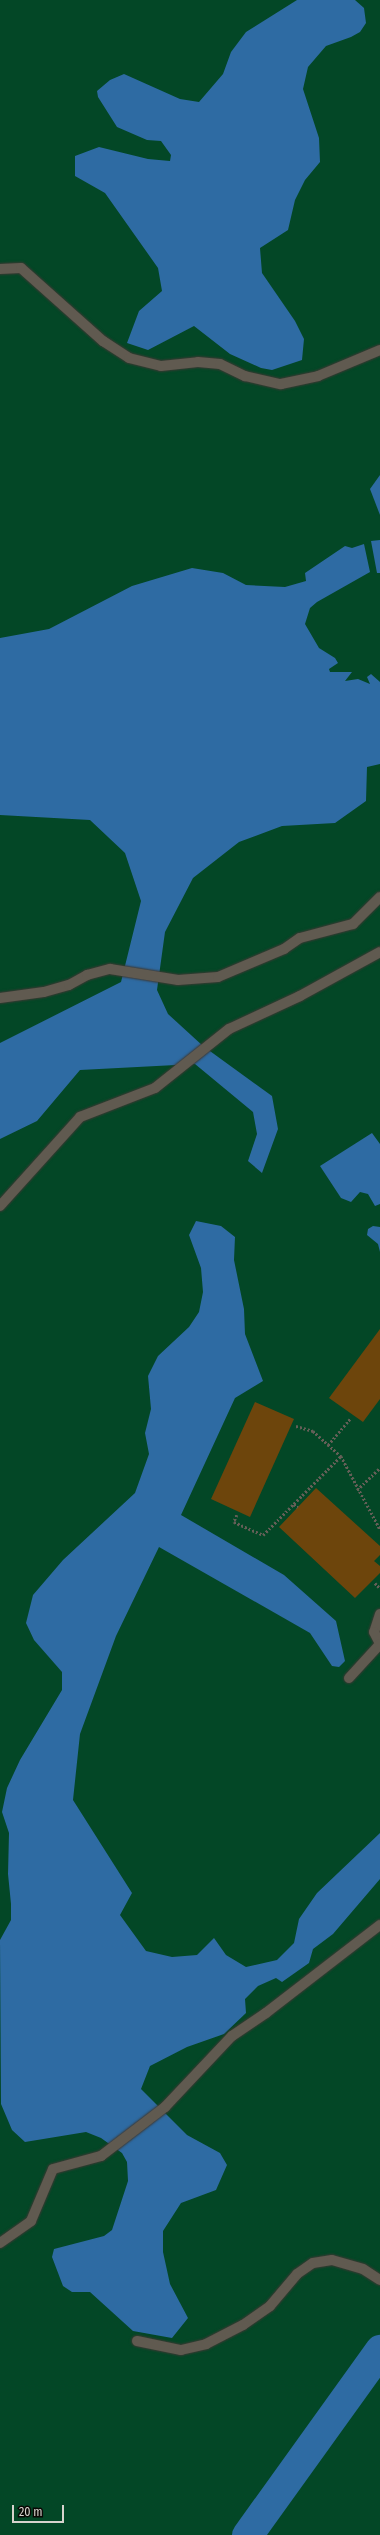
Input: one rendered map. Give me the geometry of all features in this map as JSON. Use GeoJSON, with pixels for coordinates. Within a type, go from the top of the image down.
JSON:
{"type":"FeatureCollection","features":[{"type":"Feature","properties":{"kind":"lane"},"geometry":{"type":"LineString","coordinates":[[0,269],[21,268],[102,341],[129,358],[160,366],[198,362],[220,364],[245,376],[281,384],[318,376],[380,350]]}},
{"type":"Feature","properties":{"kind":"lane"},"geometry":{"type":"LineString","coordinates":[[0,998],[44,992],[69,985],[87,975],[110,969],[178,980],[218,977],[284,949],[300,938],[352,924],[380,897]]}},
{"type":"Feature","properties":{"kind":"lane"},"geometry":{"type":"LineString","coordinates":[[0,1206],[80,1117],[155,1088],[229,1029],[300,996],[380,952]]}},
{"type":"Feature","properties":{"kind":"lane"},"geometry":{"type":"LineString","coordinates":[[349,1678],[380,1644],[374,1632],[380,1614]]}},
{"type":"Feature","properties":{"kind":"lane"},"geometry":{"type":"LineString","coordinates":[[0,2243],[31,2221],[53,2168],[101,2156],[165,2107],[232,2036],[266,2013],[380,1925]]}},
{"type":"Feature","properties":{"kind":"lane"},"geometry":{"type":"LineString","coordinates":[[137,2341],[181,2350],[206,2344],[243,2325],[270,2306],[297,2274],[313,2263],[332,2260],[363,2269],[380,2280]]}},
{"type":"Feature","properties":{"kind":"path"},"geometry":{"type":"LineString","coordinates":[[328,1445],[350,1418]]}},
{"type":"Feature","properties":{"kind":"path"},"geometry":{"type":"LineString","coordinates":[[296,1426],[313,1431],[341,1456],[358,1490],[380,1528]]}},
{"type":"Feature","properties":{"kind":"path"},"geometry":{"type":"LineString","coordinates":[[237,1515],[234,1522],[263,1535],[341,1456]]}},
{"type":"Feature","properties":{"kind":"path"},"geometry":{"type":"LineString","coordinates":[[358,1490],[380,1468]]}},
{"type":"Feature","properties":{"kind":"path"},"geometry":{"type":"LineString","coordinates":[[294,1504],[298,1507]]}},
{"type":"Feature","properties":{"kind":"path"},"geometry":{"type":"LineString","coordinates":[[375,1583],[380,1588]]}},
{"type":"Feature","properties":{"kind":"green space"},"geometry":{"type":"Polygon","coordinates":[[[0,0],[380,0],[380,2535],[0,2535],[0,0]]]}},
{"type":"Feature","properties":{"kind":"water"},"geometry":{"type":"Polygon","coordinates":[[[297,0],[355,0],[364,8],[366,23],[360,32],[326,46],[308,67],[303,89],[319,138],[320,162],[305,180],[295,200],[288,230],[260,248],[262,273],[295,321],[304,339],[302,360],[272,370],[261,368],[230,354],[194,326],[148,350],[127,343],[139,311],[162,291],[158,268],[105,193],[75,176],[75,156],[99,147],[148,159],[170,161],[171,155],[161,141],[147,140],[117,127],[98,97],[97,91],[110,80],[124,74],[180,99],[199,102],[223,74],[231,52],[246,32],[297,0]]]}},
{"type":"Feature","properties":{"kind":"water"},"geometry":{"type":"Polygon","coordinates":[[[380,475],[380,515],[370,489],[380,475]]]}},
{"type":"Feature","properties":{"kind":"water"},"geometry":{"type":"Polygon","coordinates":[[[380,540],[380,573],[377,573],[371,541],[380,540]]]}},
{"type":"Feature","properties":{"kind":"water"},"geometry":{"type":"Polygon","coordinates":[[[364,544],[370,572],[317,602],[310,608],[305,624],[319,648],[335,658],[338,663],[329,669],[330,672],[352,672],[345,681],[358,679],[370,684],[367,677],[371,674],[380,682],[380,764],[367,767],[366,801],[335,823],[282,826],[239,842],[193,878],[165,932],[157,990],[168,1014],[203,1046],[272,1096],[278,1129],[262,1173],[248,1161],[257,1134],[253,1112],[195,1064],[80,1070],[37,1121],[0,1139],[0,1043],[121,982],[141,901],[125,853],[90,820],[0,815],[0,638],[49,629],[132,586],[192,568],[223,573],[246,585],[285,587],[306,581],[305,573],[345,546],[352,548],[364,544]]]}},
{"type":"Feature","properties":{"kind":"water"},"geometry":{"type":"Polygon","coordinates":[[[372,1133],[380,1144],[380,1204],[375,1206],[368,1194],[360,1192],[351,1202],[341,1198],[320,1166],[372,1133]]]}},
{"type":"Feature","properties":{"kind":"water"},"geometry":{"type":"Polygon","coordinates":[[[196,1221],[221,1226],[235,1237],[234,1260],[244,1309],[245,1334],[263,1381],[235,1398],[181,1515],[284,1575],[336,1621],[345,1661],[339,1667],[332,1666],[310,1633],[159,1547],[116,1636],[80,1734],[73,1800],[132,1893],[120,1915],[146,1951],[172,1957],[197,1955],[214,1938],[226,1955],[246,1967],[277,1960],[294,1943],[299,1919],[317,1893],[380,1833],[380,1879],[333,1934],[313,1949],[309,1963],[282,1982],[276,1978],[258,1986],[245,1999],[246,2013],[224,2034],[187,2047],[150,2066],[141,2089],[187,2135],[220,2153],[227,2165],[216,2190],[181,2203],[163,2231],[163,2252],[170,2284],[188,2318],[172,2338],[133,2331],[90,2292],[72,2292],[63,2286],[52,2257],[54,2249],[104,2236],[112,2230],[128,2181],[127,2162],[122,2153],[101,2138],[86,2132],[25,2142],[12,2130],[1,2104],[0,1940],[11,1920],[8,1874],[9,1833],[2,1812],[7,1788],[20,1760],[62,1690],[62,1672],[34,1640],[26,1623],[33,1595],[63,1560],[135,1493],[149,1454],[145,1433],[151,1409],[148,1376],[158,1356],[189,1327],[199,1312],[203,1292],[201,1268],[189,1235],[196,1221]]]}},
{"type":"Feature","properties":{"kind":"water"},"geometry":{"type":"Polygon","coordinates":[[[373,1226],[380,1227],[380,1252],[378,1244],[367,1235],[368,1229],[373,1226]]]}},
{"type":"Feature","properties":{"kind":"building"},"geometry":{"type":"Polygon","coordinates":[[[380,1329],[380,1399],[363,1422],[329,1398],[380,1329]]]}},
{"type":"Feature","properties":{"kind":"building"},"geometry":{"type":"Polygon","coordinates":[[[255,1402],[294,1419],[250,1517],[211,1499],[255,1402]]]}},
{"type":"Feature","properties":{"kind":"building"},"geometry":{"type":"Polygon","coordinates":[[[316,1488],[380,1546],[380,1555],[374,1561],[380,1566],[380,1573],[355,1598],[279,1527],[316,1488]]]}},
{"type":"Feature","properties":{"kind":"waterway"},"geometry":{"type":"LineString","coordinates":[[247,2535],[380,2350]]}}]}
